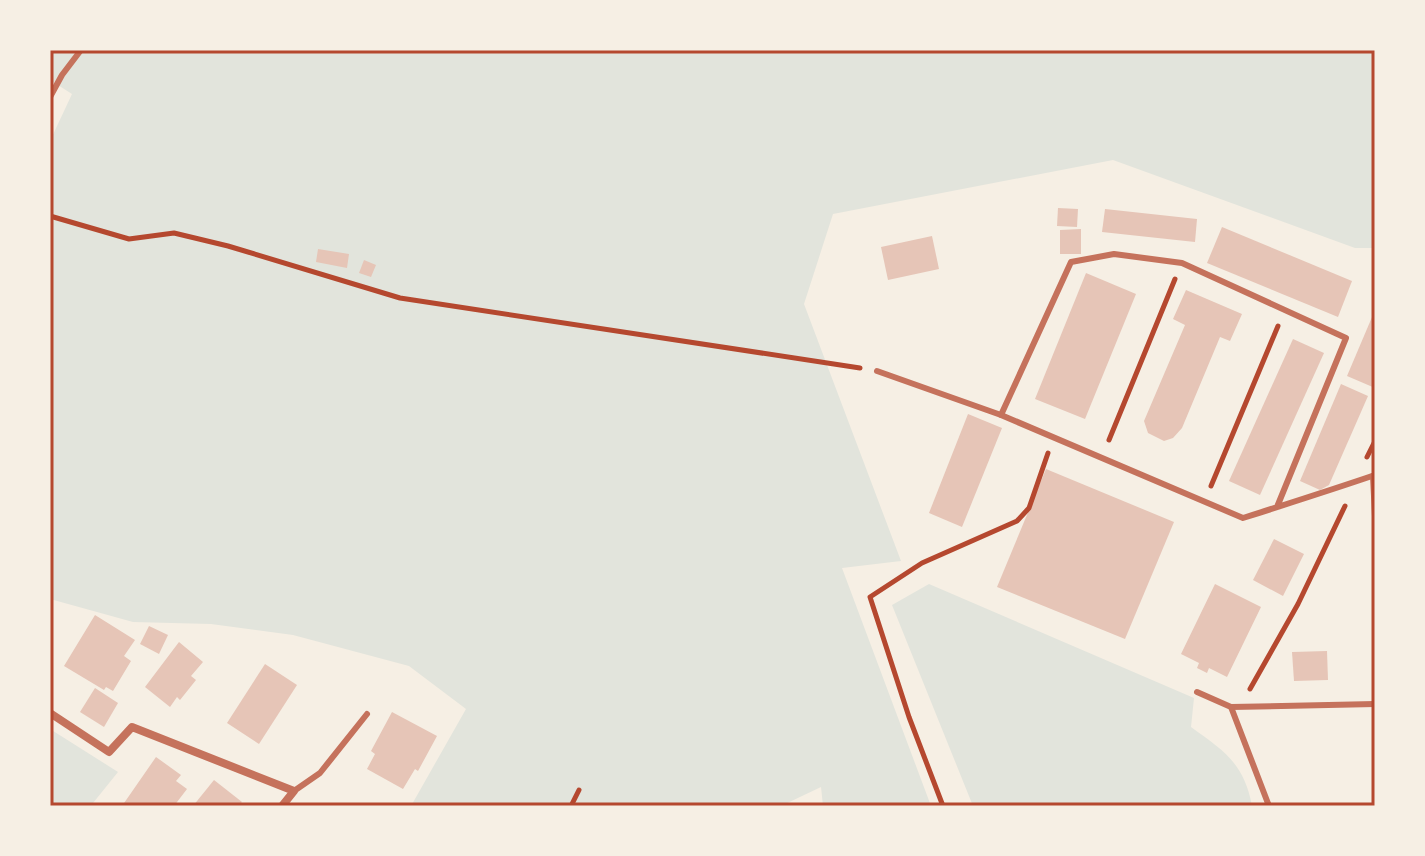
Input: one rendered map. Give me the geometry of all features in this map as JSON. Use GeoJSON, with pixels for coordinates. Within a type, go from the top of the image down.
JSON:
{"type":"FeatureCollection","features":[{"type":"Feature","properties":{"kind":"street"},"geometry":{"type":"LineString","coordinates":[[50,713],[109,752],[132,727],[294,791],[282,806]]}},
{"type":"Feature","properties":{"kind":"lane"},"geometry":{"type":"LineString","coordinates":[[50,97],[81,50]]}},
{"type":"Feature","properties":{"kind":"lane"},"geometry":{"type":"LineString","coordinates":[[1001,415],[1071,262],[1114,254],[1182,263],[1346,338],[1277,507]]}},
{"type":"Feature","properties":{"kind":"lane"},"geometry":{"type":"LineString","coordinates":[[877,371],[1001,415],[1243,518],[1374,476],[1375,516]]}},
{"type":"Feature","properties":{"kind":"lane"},"geometry":{"type":"LineString","coordinates":[[1197,692],[1231,707],[1375,704]]}},
{"type":"Feature","properties":{"kind":"lane"},"geometry":{"type":"LineString","coordinates":[[1231,707],[1269,806]]}},
{"type":"Feature","properties":{"kind":"lane"},"geometry":{"type":"LineString","coordinates":[[294,791],[320,773],[367,714]]}},
{"type":"Feature","properties":{"kind":"path"},"geometry":{"type":"LineString","coordinates":[[50,216],[129,239],[174,233],[400,298],[877,371]]}},
{"type":"Feature","properties":{"kind":"path"},"geometry":{"type":"LineString","coordinates":[[1102,457],[1182,263]]}},
{"type":"Feature","properties":{"kind":"path"},"geometry":{"type":"LineString","coordinates":[[1205,502],[1285,310]]}},
{"type":"Feature","properties":{"kind":"path"},"geometry":{"type":"LineString","coordinates":[[943,806],[909,717],[870,597],[922,563],[1017,521],[1029,508],[1053,437]]}},
{"type":"Feature","properties":{"kind":"path"},"geometry":{"type":"LineString","coordinates":[[1240,707],[1298,604],[1375,441]]}},
{"type":"Feature","properties":{"kind":"path"},"geometry":{"type":"LineString","coordinates":[[571,806],[579,790]]}},
{"type":"Feature","properties":{"kind":"shaded area"},"geometry":{"type":"Polygon","coordinates":[[[50,50],[1375,50],[1375,248],[1355,248],[1113,160],[833,214],[804,304],[901,561],[842,568],[931,806],[823,806],[821,787],[781,806],[411,806],[466,709],[409,666],[293,635],[211,624],[133,622],[50,599],[50,141],[72,94],[50,80],[50,50]]]}},
{"type":"Feature","properties":{"kind":"shaded area"},"geometry":{"type":"Polygon","coordinates":[[[929,584],[1194,698],[1191,727],[1223,751],[1238,768],[1252,806],[973,806],[892,605],[929,584]]]}},
{"type":"Feature","properties":{"kind":"shaded area"},"geometry":{"type":"Polygon","coordinates":[[[50,729],[118,772],[93,803],[96,806],[50,806],[50,729]]]}},
{"type":"Feature","properties":{"kind":"building"},"geometry":{"type":"Polygon","coordinates":[[[1058,208],[1078,209],[1077,227],[1057,226],[1058,208]]]}},
{"type":"Feature","properties":{"kind":"building"},"geometry":{"type":"Polygon","coordinates":[[[1105,209],[1197,219],[1195,242],[1102,232],[1105,209]]]}},
{"type":"Feature","properties":{"kind":"building"},"geometry":{"type":"Polygon","coordinates":[[[1222,227],[1352,281],[1338,317],[1207,263],[1222,227]]]}},
{"type":"Feature","properties":{"kind":"building"},"geometry":{"type":"Polygon","coordinates":[[[1081,229],[1081,254],[1060,254],[1060,230],[1081,229]]]}},
{"type":"Feature","properties":{"kind":"building"},"geometry":{"type":"Polygon","coordinates":[[[932,236],[939,269],[888,280],[881,247],[932,236]]]}},
{"type":"Feature","properties":{"kind":"building"},"geometry":{"type":"Polygon","coordinates":[[[318,249],[349,254],[347,268],[316,262],[318,249]]]}},
{"type":"Feature","properties":{"kind":"building"},"geometry":{"type":"Polygon","coordinates":[[[364,260],[376,265],[371,277],[359,273],[364,260]]]}},
{"type":"Feature","properties":{"kind":"building"},"geometry":{"type":"Polygon","coordinates":[[[1086,273],[1136,294],[1085,419],[1035,399],[1086,273]]]}},
{"type":"Feature","properties":{"kind":"building"},"geometry":{"type":"Polygon","coordinates":[[[1186,290],[1242,314],[1230,341],[1220,337],[1182,428],[1173,438],[1164,441],[1148,433],[1144,421],[1185,325],[1173,319],[1186,290]]]}},
{"type":"Feature","properties":{"kind":"building"},"geometry":{"type":"Polygon","coordinates":[[[1375,310],[1375,388],[1347,376],[1375,310]]]}},
{"type":"Feature","properties":{"kind":"building"},"geometry":{"type":"Polygon","coordinates":[[[1293,339],[1324,353],[1260,495],[1229,481],[1293,339]]]}},
{"type":"Feature","properties":{"kind":"building"},"geometry":{"type":"Polygon","coordinates":[[[1341,384],[1368,396],[1329,485],[1320,490],[1300,481],[1341,384]]]}},
{"type":"Feature","properties":{"kind":"building"},"geometry":{"type":"Polygon","coordinates":[[[968,414],[1002,428],[962,527],[929,513],[968,414]]]}},
{"type":"Feature","properties":{"kind":"building"},"geometry":{"type":"Polygon","coordinates":[[[1046,469],[1174,522],[1125,639],[997,587],[1046,469]]]}},
{"type":"Feature","properties":{"kind":"building"},"geometry":{"type":"Polygon","coordinates":[[[1274,539],[1304,554],[1283,596],[1253,580],[1274,539]]]}},
{"type":"Feature","properties":{"kind":"building"},"geometry":{"type":"Polygon","coordinates":[[[1215,584],[1261,607],[1227,677],[1209,668],[1207,673],[1197,668],[1199,663],[1181,654],[1215,584]]]}},
{"type":"Feature","properties":{"kind":"building"},"geometry":{"type":"Polygon","coordinates":[[[95,615],[135,640],[124,656],[131,661],[113,691],[106,687],[104,690],[64,666],[95,615]]]}},
{"type":"Feature","properties":{"kind":"building"},"geometry":{"type":"Polygon","coordinates":[[[149,626],[168,635],[159,654],[140,644],[149,626]]]}},
{"type":"Feature","properties":{"kind":"building"},"geometry":{"type":"Polygon","coordinates":[[[179,642],[203,662],[191,676],[196,680],[170,707],[145,687],[179,642]]]}},
{"type":"Feature","properties":{"kind":"building"},"geometry":{"type":"Polygon","coordinates":[[[1327,651],[1328,680],[1294,681],[1292,652],[1327,651]]]}},
{"type":"Feature","properties":{"kind":"building"},"geometry":{"type":"Polygon","coordinates":[[[265,664],[297,685],[259,744],[227,723],[265,664]]]}},
{"type":"Feature","properties":{"kind":"building"},"geometry":{"type":"Polygon","coordinates":[[[95,688],[118,703],[104,727],[80,712],[95,688]]]}},
{"type":"Feature","properties":{"kind":"building"},"geometry":{"type":"Polygon","coordinates":[[[392,712],[437,736],[418,771],[415,769],[403,789],[367,769],[375,754],[371,751],[392,712]]]}},
{"type":"Feature","properties":{"kind":"building"},"geometry":{"type":"Polygon","coordinates":[[[156,757],[181,775],[176,781],[187,789],[174,806],[122,806],[156,757]]]}},
{"type":"Feature","properties":{"kind":"building"},"geometry":{"type":"Polygon","coordinates":[[[214,780],[242,802],[238,806],[193,806],[214,780]]]}}]}
